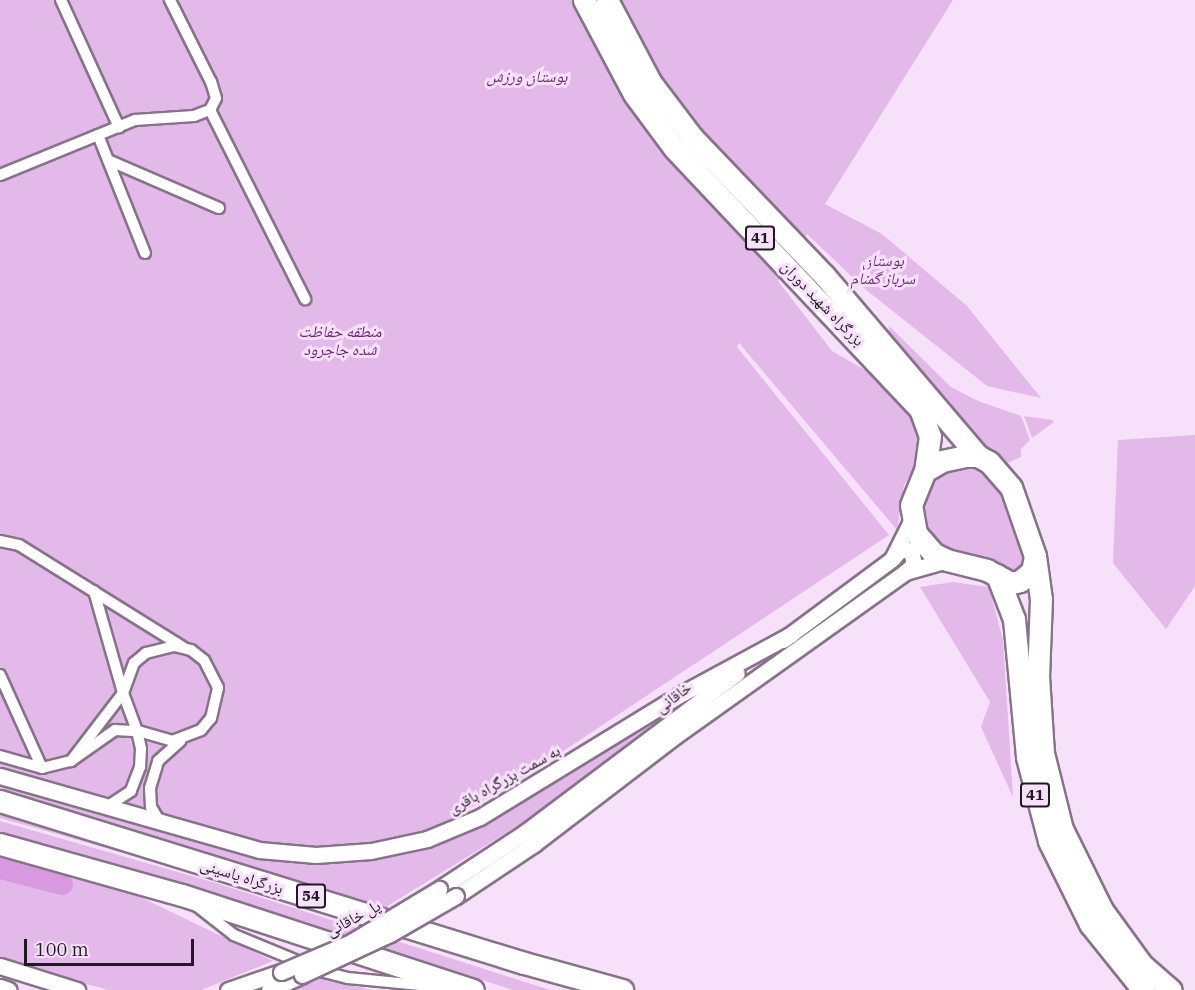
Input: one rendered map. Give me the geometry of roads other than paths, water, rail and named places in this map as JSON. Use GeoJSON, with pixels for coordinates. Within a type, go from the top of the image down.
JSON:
{"type":"FeatureCollection","features":[{"type":"Feature","properties":{"kind":"highway","name":"بزرگراه شهید دوران"},"geometry":{"type":"LineString","coordinates":[[584,0],[634,94],[674,148],[920,409],[930,436],[925,471]]}},
{"type":"Feature","properties":{"kind":"highway","name":"بزرگراه شهید دوران"},"geometry":{"type":"LineString","coordinates":[[607,0],[651,82],[692,136],[838,290],[978,456]]}},
{"type":"Feature","properties":{"kind":"highway"},"geometry":{"type":"LineString","coordinates":[[925,471],[955,457],[978,456]]}},
{"type":"Feature","properties":{"kind":"highway","name":"41"},"geometry":{"type":"LineString","coordinates":[[978,456],[999,471],[1011,487],[1035,556],[1041,599],[1038,676],[1043,753],[1060,821],[1102,910],[1142,965],[1171,990]]}},
{"type":"Feature","properties":{"kind":"highway","name":"41"},"geometry":{"type":"LineString","coordinates":[[912,519],[914,491],[925,471]]}},
{"type":"Feature","properties":{"kind":"highway"},"geometry":{"type":"LineString","coordinates":[[912,519],[924,544],[947,560],[997,575],[1011,583],[1020,582],[1032,571],[1035,556]]}},
{"type":"Feature","properties":{"kind":"highway","name":"41"},"geometry":{"type":"LineString","coordinates":[[997,575],[1014,619],[1027,757],[1049,841],[1090,924],[1143,990]]}},
{"type":"Feature","properties":{"kind":"highway","name":"بزرگراه یاسینی"},"geometry":{"type":"LineString","coordinates":[[0,801],[524,963],[622,990]]}},
{"type":"Feature","properties":{"kind":"highway","name":"54"},"geometry":{"type":"LineString","coordinates":[[0,844],[182,895],[472,990]]}},
{"type":"Feature","properties":{"kind":"main road","name":"خاقانی"},"geometry":{"type":"LineString","coordinates":[[439,889],[524,833],[892,559],[912,519]]}},
{"type":"Feature","properties":{"kind":"main road"},"geometry":{"type":"LineString","coordinates":[[892,559],[900,550],[911,550],[914,564],[904,572]]}},
{"type":"Feature","properties":{"kind":"main road","name":"خاقانی"},"geometry":{"type":"LineString","coordinates":[[456,896],[534,844],[674,737],[904,572],[947,560]]}},
{"type":"Feature","properties":{"kind":"main road","name":"به سمت بزرگراه باقری"},"geometry":{"type":"LineString","coordinates":[[0,776],[103,808],[260,850],[316,855],[371,851],[427,839],[508,801],[681,694],[790,635]]}},
{"type":"Feature","properties":{"kind":"main road","name":"پل خاقانی"},"geometry":{"type":"LineString","coordinates":[[228,990],[281,972],[351,942],[439,889]]}},
{"type":"Feature","properties":{"kind":"main road","name":"پل خاقانی"},"geometry":{"type":"LineString","coordinates":[[269,990],[390,934],[456,896]]}},
{"type":"Feature","properties":{"kind":"main road"},"geometry":{"type":"LineString","coordinates":[[0,966],[77,990]]}},
{"type":"Feature","properties":{"kind":"main road"},"geometry":{"type":"LineString","coordinates":[[0,974],[51,990]]}},
{"type":"Feature","properties":{"kind":"main road"},"geometry":{"type":"LineString","coordinates":[[0,987],[9,990]]}},
{"type":"Feature","properties":{"kind":"street"},"geometry":{"type":"LineString","coordinates":[[61,0],[119,127]]}},
{"type":"Feature","properties":{"kind":"street"},"geometry":{"type":"LineString","coordinates":[[0,175],[135,120],[194,116],[210,110],[216,98],[211,82],[170,0]]}},
{"type":"Feature","properties":{"kind":"street"},"geometry":{"type":"LineString","coordinates":[[210,110],[305,299]]}},
{"type":"Feature","properties":{"kind":"street"},"geometry":{"type":"LineString","coordinates":[[98,135],[145,253]]}},
{"type":"Feature","properties":{"kind":"street"},"geometry":{"type":"LineString","coordinates":[[108,160],[219,208]]}},
{"type":"Feature","properties":{"kind":"street"},"geometry":{"type":"LineString","coordinates":[[0,542],[19,545],[204,660],[218,688],[211,718],[201,730],[167,748],[158,761],[150,788],[151,807],[162,824]]}},
{"type":"Feature","properties":{"kind":"street"},"geometry":{"type":"LineString","coordinates":[[94,591],[123,693],[137,731],[141,757],[137,777],[124,798],[103,808]]}},
{"type":"Feature","properties":{"kind":"street"},"geometry":{"type":"LineString","coordinates":[[71,762],[123,693],[126,677],[146,653],[160,647],[186,649]]}},
{"type":"Feature","properties":{"kind":"street"},"geometry":{"type":"LineString","coordinates":[[0,675],[42,768]]}},
{"type":"Feature","properties":{"kind":"street"},"geometry":{"type":"LineString","coordinates":[[0,756],[42,768],[71,762],[108,733],[137,731],[158,739],[183,739]]}},
{"type":"Feature","properties":{"kind":"street"},"geometry":{"type":"LineString","coordinates":[[182,895],[234,935],[324,972],[348,978],[472,990]]}},
{"type":"Feature","properties":{"kind":"waterway"},"geometry":{"type":"LineString","coordinates":[[0,868],[62,884]]}},
{"type":"Feature","properties":{"kind":"park label","name":"بوستان ورزش"},"geometry":{"type":"Point","coordinates":[527,76]}},
{"type":"Feature","properties":{"kind":"park label","name":"بوستان سرباز گمنام"},"geometry":{"type":"Point","coordinates":[883,269]}},
{"type":"Feature","properties":{"kind":"park label","name":"منطقه حفاظت شده جاجرود"},"geometry":{"type":"Point","coordinates":[340,340]}}]}
